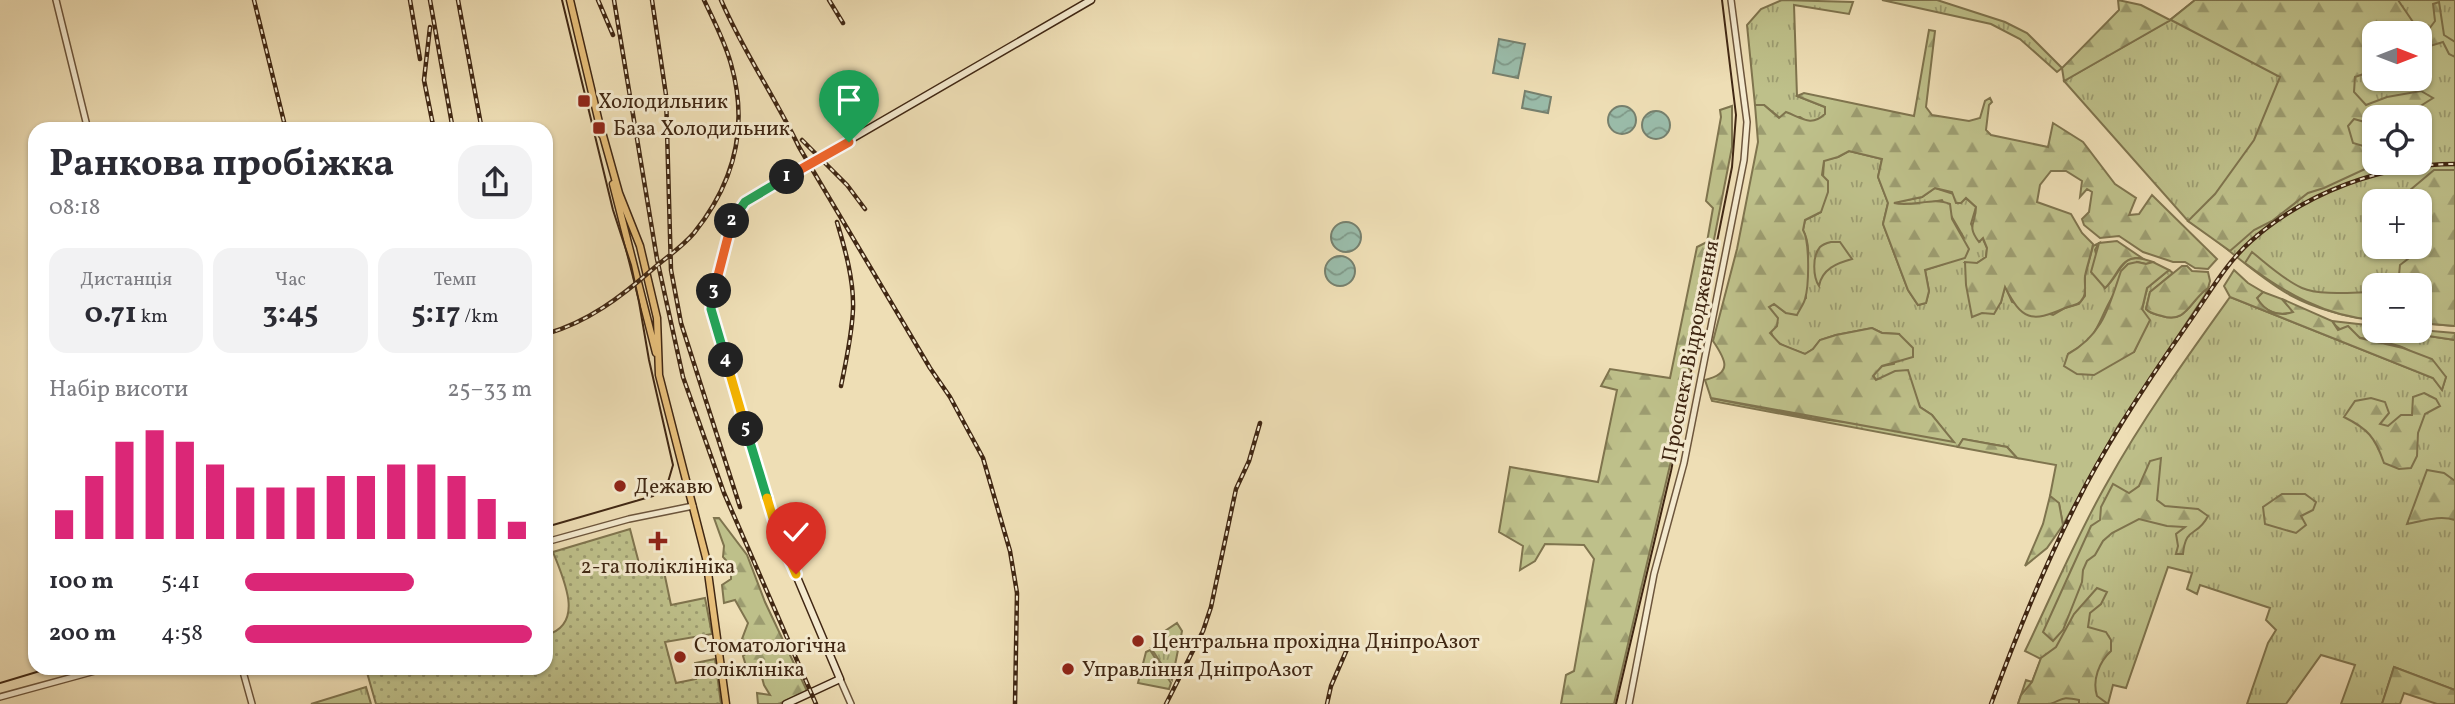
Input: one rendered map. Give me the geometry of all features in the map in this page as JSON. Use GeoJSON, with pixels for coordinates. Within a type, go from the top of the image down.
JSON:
{"type":"FeatureCollection","features":[{"type":"Feature","properties":{"kind":"main road"},"geometry":{"type":"LineString","coordinates":[[570,0],[615,194],[657,354],[659,375],[706,558],[726,704]]}},
{"type":"Feature","properties":{"kind":"main road"},"geometry":{"type":"LineString","coordinates":[[786,704],[840,679],[775,525],[711,309],[712,295],[733,219],[738,210],[753,196],[1091,0]]}},
{"type":"Feature","properties":{"kind":"street"},"geometry":{"type":"LineString","coordinates":[[56,0],[86,122]]}},
{"type":"Feature","properties":{"kind":"street","name":"Проспект Відродження"},"geometry":{"type":"LineString","coordinates":[[1629,704],[1654,574],[1684,463],[1744,160],[1747,122],[1731,0]]}},
{"type":"Feature","properties":{"kind":"street"},"geometry":{"type":"LineString","coordinates":[[553,540],[629,519],[693,506]]}},
{"type":"Feature","properties":{"kind":"street"},"geometry":{"type":"LineString","coordinates":[[0,697],[80,675]]}},
{"type":"Feature","properties":{"kind":"street"},"geometry":{"type":"LineString","coordinates":[[244,675],[252,704]]}},
{"type":"Feature","properties":{"kind":"street"},"geometry":{"type":"LineString","coordinates":[[840,679],[850,704]]}},
{"type":"Feature","properties":{"kind":"green space"},"geometry":{"type":"Polygon","coordinates":[[[1782,0],[1853,2],[1849,14],[1794,5],[1797,96],[1825,107],[1825,114],[1819,120],[1808,122],[1800,117],[1780,118],[1764,105],[1755,105],[1747,25],[1761,9],[1782,0]]]}},
{"type":"Feature","properties":{"kind":"green space"},"geometry":{"type":"Polygon","coordinates":[[[1882,0],[1937,0],[2005,22],[2027,33],[2062,68],[2057,72],[2020,39],[1991,24],[1882,0]]]}},
{"type":"Feature","properties":{"kind":"green space"},"geometry":{"type":"Polygon","coordinates":[[[2118,0],[2141,5],[2170,20],[2195,0],[2398,0],[2412,21],[2362,21],[2362,75],[2355,77],[2354,92],[2366,105],[2362,105],[2362,121],[2354,119],[2348,126],[2353,143],[2362,146],[2362,170],[2308,193],[2272,221],[2254,230],[2230,251],[2188,221],[2215,194],[2254,140],[2280,77],[2171,20],[2064,81],[2062,68],[2119,10],[2118,0]]]}},
{"type":"Feature","properties":{"kind":"green space"},"geometry":{"type":"Polygon","coordinates":[[[2195,0],[2455,0],[2455,326],[2432,324],[2432,273],[2362,273],[2362,318],[2320,308],[2277,287],[2188,221],[2064,81],[2170,20],[2195,0]]]}},
{"type":"Feature","properties":{"kind":"green space"},"geometry":{"type":"Polygon","coordinates":[[[2439,2],[2444,35],[2455,42],[2455,57],[2449,54],[2443,42],[2432,45],[2432,25],[2435,21],[2433,4],[2439,2]]]}},
{"type":"Feature","properties":{"kind":"green space"},"geometry":{"type":"Polygon","coordinates":[[[1929,30],[1935,31],[1926,107],[1932,115],[1969,121],[1980,118],[1985,101],[1990,98],[1992,102],[1989,105],[1986,130],[1991,135],[2048,147],[2053,123],[2083,142],[2115,184],[2136,198],[2129,215],[2139,214],[2152,195],[2217,259],[2208,269],[2195,268],[2185,262],[2173,262],[2143,252],[2119,236],[2100,238],[2084,225],[2082,219],[2089,212],[2092,192],[2087,189],[2080,197],[2082,181],[2066,171],[2051,171],[2040,185],[2037,202],[2071,214],[2082,233],[2093,244],[2083,298],[2075,305],[2036,317],[2022,312],[2005,287],[1994,314],[1982,313],[1972,317],[1965,262],[1977,263],[1986,257],[1987,248],[1983,238],[1979,242],[1973,232],[1976,207],[1966,198],[1961,203],[1956,203],[1952,192],[1935,188],[1922,197],[1894,203],[1937,201],[1950,204],[1952,219],[1969,249],[1965,258],[1925,270],[1929,291],[1926,303],[1918,305],[1908,290],[1883,224],[1888,203],[1878,177],[1882,159],[1849,151],[1824,161],[1822,175],[1828,181],[1828,192],[1821,212],[1805,220],[1803,230],[1808,264],[1804,301],[1797,315],[1786,313],[1774,304],[1769,307],[1778,318],[1777,326],[1770,333],[1780,344],[1805,354],[1820,340],[1836,335],[1872,328],[1882,333],[1899,334],[1913,348],[1913,357],[1882,366],[1873,376],[1876,380],[1895,371],[1908,370],[1920,407],[1932,415],[1954,442],[1711,398],[1705,380],[1720,374],[1724,365],[1713,341],[1737,249],[1758,142],[1755,105],[1764,105],[1779,118],[1786,112],[1811,121],[1825,114],[1825,107],[1797,96],[1804,93],[1914,116],[1929,30]]]}},
{"type":"Feature","properties":{"kind":"green space"},"geometry":{"type":"Polygon","coordinates":[[[2421,91],[2433,98],[2422,105],[2366,105],[2387,97],[2421,91]]]}},
{"type":"Feature","properties":{"kind":"green space"},"geometry":{"type":"Polygon","coordinates":[[[1732,106],[1732,147],[1671,461],[1614,704],[1561,704],[1566,675],[1574,671],[1594,559],[1584,545],[1545,544],[1535,561],[1520,570],[1523,546],[1499,532],[1510,467],[1598,482],[1617,390],[1601,386],[1610,369],[1670,378],[1697,247],[1707,242],[1713,208],[1706,201],[1720,110],[1732,106]]]}},
{"type":"Feature","properties":{"kind":"green space"},"geometry":{"type":"Polygon","coordinates":[[[1849,151],[1882,159],[1878,177],[1888,203],[1883,224],[1908,290],[1918,305],[1926,303],[1929,291],[1925,270],[1944,264],[1964,238],[1942,200],[1922,204],[1891,203],[1922,197],[1935,188],[1966,198],[1976,207],[1971,224],[1987,248],[1986,257],[1977,263],[1965,263],[2001,302],[2005,286],[2012,302],[2053,315],[2079,304],[2085,296],[2085,276],[2093,246],[2099,243],[2095,250],[2105,288],[2128,260],[2134,258],[2153,262],[2137,262],[2114,294],[2093,334],[2068,354],[2134,352],[2141,336],[2142,310],[2147,288],[2169,270],[2173,273],[2150,292],[2146,309],[2151,313],[2177,317],[2188,310],[2208,288],[2116,429],[2063,525],[2059,504],[2050,496],[2056,465],[2017,458],[2007,447],[1963,439],[1958,447],[1712,401],[1711,398],[1812,418],[1946,434],[1932,415],[1920,407],[1914,392],[1890,375],[1876,380],[1873,375],[1882,366],[1894,364],[1899,334],[1882,333],[1872,328],[1836,335],[1820,340],[1805,354],[1779,343],[1772,335],[1768,307],[1774,304],[1786,313],[1806,298],[1808,246],[1803,230],[1805,220],[1821,212],[1824,160],[1849,151]]]}},
{"type":"Feature","properties":{"kind":"green space"},"geometry":{"type":"Polygon","coordinates":[[[2455,170],[2455,326],[2432,324],[2432,273],[2399,273],[2400,265],[2408,259],[2432,259],[2432,189],[2411,189],[2428,175],[2432,175],[2432,172],[2455,170]]]}},
{"type":"Feature","properties":{"kind":"green space"},"geometry":{"type":"Polygon","coordinates":[[[2117,241],[2142,258],[2134,258],[2124,263],[2105,288],[2091,272],[2099,243],[2117,241]]]}},
{"type":"Feature","properties":{"kind":"green space"},"geometry":{"type":"Polygon","coordinates":[[[1840,242],[1852,259],[1827,271],[1819,286],[1815,272],[1817,251],[1824,244],[1840,242]]]}},
{"type":"Feature","properties":{"kind":"green space"},"geometry":{"type":"Polygon","coordinates":[[[2252,252],[2276,272],[2302,288],[2328,293],[2362,292],[2362,319],[2339,314],[2306,301],[2274,284],[2245,263],[2252,252]]]}},
{"type":"Feature","properties":{"kind":"green space"},"geometry":{"type":"Polygon","coordinates":[[[2153,262],[2169,270],[2147,288],[2142,309],[2150,320],[2134,352],[2094,375],[2077,374],[2064,366],[2068,354],[2097,329],[2113,296],[2121,271],[2128,264],[2153,262]]]}},
{"type":"Feature","properties":{"kind":"green space"},"geometry":{"type":"Polygon","coordinates":[[[2182,266],[2187,266],[2192,271],[2208,272],[2208,288],[2188,310],[2177,317],[2170,318],[2148,311],[2146,309],[2150,292],[2182,266]]]}},
{"type":"Feature","properties":{"kind":"green space"},"geometry":{"type":"Polygon","coordinates":[[[2234,270],[2263,292],[2257,298],[2264,307],[2273,312],[2293,312],[2282,299],[2332,321],[2338,330],[2348,326],[2362,338],[2362,343],[2382,343],[2432,359],[2446,377],[2442,390],[2433,378],[2230,297],[2224,286],[2234,270]]]}},
{"type":"Feature","properties":{"kind":"green space"},"geometry":{"type":"Polygon","coordinates":[[[2263,292],[2282,299],[2294,312],[2283,314],[2268,310],[2257,298],[2263,292]]]}},
{"type":"Feature","properties":{"kind":"green space"},"geometry":{"type":"Polygon","coordinates":[[[2230,297],[2433,378],[2442,389],[2446,377],[2415,354],[2385,343],[2432,343],[2432,337],[2455,340],[2455,690],[2394,667],[2382,704],[2341,704],[2355,665],[2321,655],[2286,704],[2247,704],[2268,643],[2276,630],[2266,620],[2270,608],[2200,585],[2197,594],[2187,589],[2192,573],[2168,567],[2126,688],[2113,685],[2108,704],[2018,704],[2026,680],[2032,682],[2041,659],[2025,651],[2075,545],[2121,459],[2230,297]]]}},
{"type":"Feature","properties":{"kind":"green space"},"geometry":{"type":"Polygon","coordinates":[[[2332,321],[2362,324],[2362,338],[2347,333],[2332,321]]]}},
{"type":"Feature","properties":{"kind":"green space"},"geometry":{"type":"Polygon","coordinates":[[[2432,331],[2455,333],[2455,340],[2432,337],[2432,331]]]}},
{"type":"Feature","properties":{"kind":"green space"},"geometry":{"type":"Polygon","coordinates":[[[2424,393],[2436,399],[2440,406],[2425,414],[2418,433],[2417,456],[2411,468],[2399,469],[2384,463],[2370,435],[2344,417],[2355,401],[2371,398],[2385,402],[2389,413],[2380,424],[2388,426],[2401,415],[2412,415],[2413,397],[2424,393]]]}},
{"type":"Feature","properties":{"kind":"green space"},"geometry":{"type":"Polygon","coordinates":[[[1963,439],[2007,447],[2017,458],[1958,447],[1963,439]]]}},
{"type":"Feature","properties":{"kind":"green space"},"geometry":{"type":"Polygon","coordinates":[[[2161,458],[2157,500],[2165,506],[2198,509],[2208,516],[2204,523],[2189,535],[2183,554],[2176,554],[2176,534],[2185,527],[2139,519],[2112,533],[2087,561],[2082,582],[2063,630],[2053,641],[2043,632],[2091,526],[2100,520],[2101,507],[2113,484],[2129,493],[2139,486],[2150,461],[2161,458]]]}},
{"type":"Feature","properties":{"kind":"green space"},"geometry":{"type":"Polygon","coordinates":[[[2427,470],[2444,473],[2455,481],[2455,520],[2437,518],[2407,524],[2427,470]]]}},
{"type":"Feature","properties":{"kind":"green space"},"geometry":{"type":"Polygon","coordinates":[[[2282,494],[2305,494],[2316,502],[2313,510],[2301,516],[2306,525],[2296,533],[2265,524],[2263,507],[2282,494]]]}},
{"type":"Feature","properties":{"kind":"green space"},"geometry":{"type":"Polygon","coordinates":[[[2050,496],[2059,503],[2063,525],[2047,548],[2025,566],[2043,524],[2050,496]]]}},
{"type":"Feature","properties":{"kind":"green space"},"geometry":{"type":"Polygon","coordinates":[[[714,518],[719,518],[747,555],[765,602],[807,691],[779,704],[758,704],[757,693],[770,695],[760,670],[747,669],[743,656],[749,651],[742,639],[748,623],[735,600],[724,603],[722,585],[731,579],[731,566],[723,557],[724,546],[714,518]]]}},
{"type":"Feature","properties":{"kind":"green space"},"geometry":{"type":"Polygon","coordinates":[[[630,529],[640,567],[662,562],[671,605],[705,598],[712,634],[665,642],[676,683],[696,679],[695,663],[715,659],[721,704],[376,704],[368,675],[553,675],[553,632],[565,621],[568,599],[553,552],[630,529]]]}},
{"type":"Feature","properties":{"kind":"green space"},"geometry":{"type":"Polygon","coordinates":[[[2097,588],[2107,592],[2101,604],[2090,613],[2088,627],[2106,632],[2111,640],[2111,651],[2100,666],[2095,684],[2097,696],[2108,704],[2079,704],[2079,700],[2066,698],[2050,704],[2018,704],[2021,695],[2032,682],[2041,658],[2056,647],[2074,614],[2097,588]]]}},
{"type":"Feature","properties":{"kind":"green space"},"geometry":{"type":"Polygon","coordinates":[[[1177,623],[1182,631],[1179,648],[1156,643],[1153,639],[1177,623]]]}},
{"type":"Feature","properties":{"kind":"green space"},"geometry":{"type":"Polygon","coordinates":[[[1156,646],[1178,650],[1172,680],[1151,648],[1156,646]]]}},
{"type":"Feature","properties":{"kind":"green space"},"geometry":{"type":"Polygon","coordinates":[[[1150,650],[1171,683],[1169,689],[1138,683],[1146,652],[1150,650]]]}},
{"type":"Feature","properties":{"kind":"green space"},"geometry":{"type":"Polygon","coordinates":[[[2394,667],[2455,690],[2455,704],[2437,704],[2404,693],[2400,704],[2382,704],[2394,667]]]}},
{"type":"Feature","properties":{"kind":"green space"},"geometry":{"type":"Polygon","coordinates":[[[366,687],[371,704],[311,704],[366,687]]]}},
{"type":"Feature","properties":{"kind":"water"},"geometry":{"type":"Polygon","coordinates":[[[1499,39],[1525,44],[1518,78],[1493,73],[1499,39]]]}},
{"type":"Feature","properties":{"kind":"water"},"geometry":{"type":"Polygon","coordinates":[[[1525,91],[1551,97],[1548,113],[1522,108],[1525,91]]]}},
{"type":"Feature","properties":{"kind":"water"},"geometry":{"type":"Polygon","coordinates":[[[1622,106],[1632,110],[1636,120],[1632,130],[1622,134],[1612,130],[1608,120],[1612,110],[1622,106]]]}},
{"type":"Feature","properties":{"kind":"water"},"geometry":{"type":"Polygon","coordinates":[[[1656,111],[1666,115],[1670,125],[1666,135],[1656,139],[1646,135],[1642,125],[1646,115],[1656,111]]]}},
{"type":"Feature","properties":{"kind":"water"},"geometry":{"type":"Polygon","coordinates":[[[1346,222],[1352,223],[1360,231],[1360,243],[1352,251],[1346,252],[1340,251],[1332,243],[1331,237],[1332,231],[1340,223],[1346,222]]]}},
{"type":"Feature","properties":{"kind":"water"},"geometry":{"type":"Polygon","coordinates":[[[1340,256],[1346,257],[1354,265],[1354,277],[1346,285],[1340,286],[1334,285],[1326,277],[1325,271],[1326,265],[1334,257],[1340,256]]]}},
{"type":"Feature","properties":{"kind":"tram line"},"geometry":{"type":"LineString","coordinates":[[553,525],[653,496],[668,482],[673,465],[631,265],[613,210],[562,0]]}},
{"type":"Feature","properties":{"kind":"tram line"},"geometry":{"type":"LineString","coordinates":[[1616,704],[1671,471],[1732,167],[1736,115],[1722,0]]}},
{"type":"Feature","properties":{"kind":"tram line"},"geometry":{"type":"LineString","coordinates":[[0,683],[28,675]]}},
{"type":"Feature","properties":{"kind":"railway"},"geometry":{"type":"LineString","coordinates":[[254,0],[284,122]]}},
{"type":"Feature","properties":{"kind":"railway"},"geometry":{"type":"LineString","coordinates":[[410,0],[420,59]]}},
{"type":"Feature","properties":{"kind":"railway"},"geometry":{"type":"LineString","coordinates":[[430,0],[452,122]]}},
{"type":"Feature","properties":{"kind":"railway"},"geometry":{"type":"LineString","coordinates":[[458,0],[480,122]]}},
{"type":"Feature","properties":{"kind":"railway"},"geometry":{"type":"LineString","coordinates":[[598,0],[613,35]]}},
{"type":"Feature","properties":{"kind":"railway"},"geometry":{"type":"LineString","coordinates":[[614,0],[657,259],[683,377],[724,493],[816,704]]}},
{"type":"Feature","properties":{"kind":"railway"},"geometry":{"type":"LineString","coordinates":[[652,0],[666,95],[671,270],[681,323],[740,507]]}},
{"type":"Feature","properties":{"kind":"railway"},"geometry":{"type":"LineString","coordinates":[[553,332],[576,323],[603,307],[680,247],[694,233],[720,194],[735,153],[739,110],[729,56],[704,0]]}},
{"type":"Feature","properties":{"kind":"railway"},"geometry":{"type":"LineString","coordinates":[[721,0],[799,147],[930,368],[950,397],[983,458],[1010,551],[1017,593],[1015,704]]}},
{"type":"Feature","properties":{"kind":"railway"},"geometry":{"type":"LineString","coordinates":[[829,0],[843,23]]}},
{"type":"Feature","properties":{"kind":"railway"},"geometry":{"type":"LineString","coordinates":[[430,27],[424,80],[432,122]]}},
{"type":"Feature","properties":{"kind":"railway"},"geometry":{"type":"LineString","coordinates":[[802,140],[847,185],[865,209]]}},
{"type":"Feature","properties":{"kind":"railway"},"geometry":{"type":"LineString","coordinates":[[1991,704],[2041,578],[2088,481],[2142,390],[2233,260],[2273,224],[2321,195],[2373,175],[2428,165],[2455,164]]}},
{"type":"Feature","properties":{"kind":"railway"},"geometry":{"type":"LineString","coordinates":[[837,222],[853,298],[841,386]]}},
{"type":"Feature","properties":{"kind":"railway"},"geometry":{"type":"LineString","coordinates":[[1166,704],[1203,631],[1211,607],[1236,489],[1249,461],[1260,423]]}},
{"type":"Feature","properties":{"kind":"railway"},"geometry":{"type":"LineString","coordinates":[[1327,704],[1331,686],[1351,640]]}},
{"type":"Feature","properties":{"kind":"place","name":"Холодильник"},"geometry":{"type":"Point","coordinates":[584,101]}},
{"type":"Feature","properties":{"kind":"place","name":"База Холодильник"},"geometry":{"type":"Point","coordinates":[599,128]}},
{"type":"Feature","properties":{"kind":"place","name":"Дежавю"},"geometry":{"type":"Point","coordinates":[620,486]}},
{"type":"Feature","properties":{"kind":"place","name":"2-га поліклініка"},"geometry":{"type":"Point","coordinates":[658,541]}},
{"type":"Feature","properties":{"kind":"place","name":"Центральна прохідна ДніпроАзот"},"geometry":{"type":"Point","coordinates":[1138,641]}},
{"type":"Feature","properties":{"kind":"place","name":"Стоматологічна поліклініка"},"geometry":{"type":"Point","coordinates":[680,657]}},
{"type":"Feature","properties":{"kind":"place","name":"Управління ДніпроАзот"},"geometry":{"type":"Point","coordinates":[1068,669]}},
{"type":"Feature","properties":{"kind":"route"},"geometry":{"type":"LineString","coordinates":[[796,574],[775,525],[711,309],[712,295],[733,219],[745,202],[849,142]]}}]}
